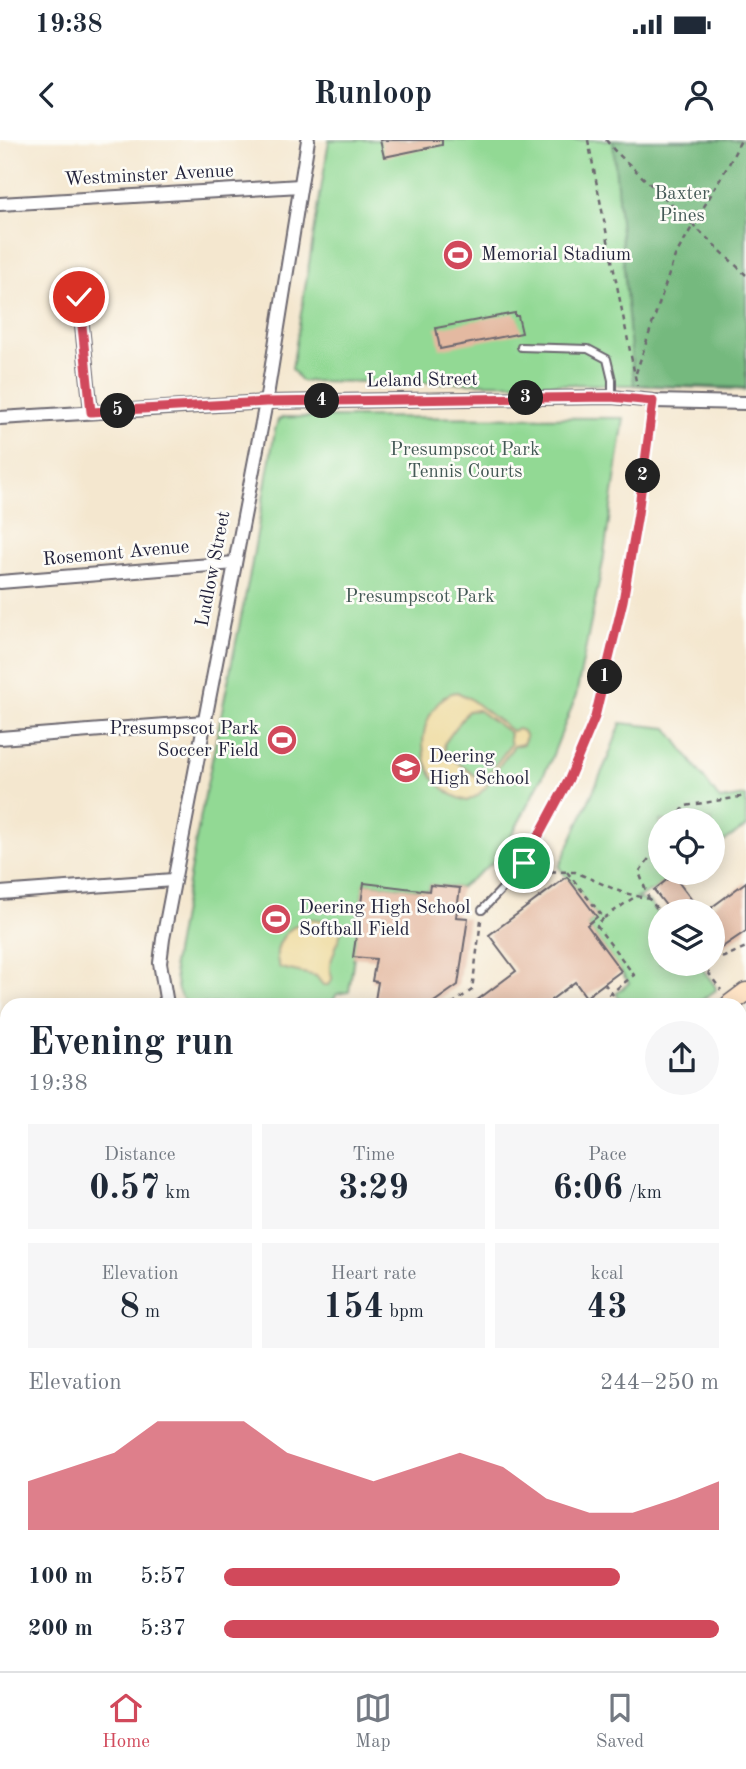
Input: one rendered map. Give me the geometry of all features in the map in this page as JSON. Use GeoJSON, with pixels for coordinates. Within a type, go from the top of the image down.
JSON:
{"type":"FeatureCollection","features":[{"type":"Feature","properties":{"kind":"main road"},"geometry":{"type":"LineString","coordinates":[[725,998],[746,992]]}},
{"type":"Feature","properties":{"kind":"street","name":"Ludlow Street"},"geometry":{"type":"LineString","coordinates":[[163,998],[160,963],[173,880],[266,402],[307,140]]}},
{"type":"Feature","properties":{"kind":"street","name":"Westminster Avenue"},"geometry":{"type":"LineString","coordinates":[[0,204],[300,186]]}},
{"type":"Feature","properties":{"kind":"street"},"geometry":{"type":"LineString","coordinates":[[79,297],[91,412]]}},
{"type":"Feature","properties":{"kind":"street","name":"Leland Street"},"geometry":{"type":"LineString","coordinates":[[0,418],[266,402],[611,397],[746,403]]}},
{"type":"Feature","properties":{"kind":"street","name":"Rosemont Avenue"},"geometry":{"type":"LineString","coordinates":[[0,582],[235,563]]}},
{"type":"Feature","properties":{"kind":"street"},"geometry":{"type":"LineString","coordinates":[[0,738],[204,722]]}},
{"type":"Feature","properties":{"kind":"street"},"geometry":{"type":"LineString","coordinates":[[0,893],[173,880]]}},
{"type":"Feature","properties":{"kind":"lane"},"geometry":{"type":"LineString","coordinates":[[521,347],[588,349],[607,359],[611,397]]}},
{"type":"Feature","properties":{"kind":"lane"},"geometry":{"type":"LineString","coordinates":[[482,910],[520,870],[569,779],[595,717],[623,601],[638,514],[647,400]]}},
{"type":"Feature","properties":{"kind":"path"},"geometry":{"type":"LineString","coordinates":[[588,140],[635,376],[647,400]]}},
{"type":"Feature","properties":{"kind":"path"},"geometry":{"type":"LineString","coordinates":[[606,140],[746,275]]}},
{"type":"Feature","properties":{"kind":"path"},"geometry":{"type":"LineString","coordinates":[[635,376],[675,256],[741,140]]}},
{"type":"Feature","properties":{"kind":"path"},"geometry":{"type":"LineString","coordinates":[[684,808],[746,796]]}},
{"type":"Feature","properties":{"kind":"path"},"geometry":{"type":"LineString","coordinates":[[648,860],[639,872],[649,899]]}},
{"type":"Feature","properties":{"kind":"path"},"geometry":{"type":"LineString","coordinates":[[520,870],[575,872],[621,892],[649,899]]}},
{"type":"Feature","properties":{"kind":"path"},"geometry":{"type":"LineString","coordinates":[[567,872],[604,918]]}},
{"type":"Feature","properties":{"kind":"path"},"geometry":{"type":"LineString","coordinates":[[605,998],[634,975],[596,925],[636,896]]}},
{"type":"Feature","properties":{"kind":"path"},"geometry":{"type":"LineString","coordinates":[[461,998],[472,990],[482,910]]}},
{"type":"Feature","properties":{"kind":"path"},"geometry":{"type":"LineString","coordinates":[[725,957],[746,947]]}},
{"type":"Feature","properties":{"kind":"path"},"geometry":{"type":"LineString","coordinates":[[710,976],[725,998]]}},
{"type":"Feature","properties":{"kind":"path"},"geometry":{"type":"LineString","coordinates":[[604,984],[615,998]]}},
{"type":"Feature","properties":{"kind":"green space","name":"Memorial Stadium"},"geometry":{"type":"Polygon","coordinates":[[[329,140],[746,140],[746,390],[631,385],[301,381],[292,369],[329,140]]]}},
{"type":"Feature","properties":{"kind":"green space","name":"Baxter Pines"},"geometry":{"type":"Polygon","coordinates":[[[613,140],[746,140],[746,388],[634,385],[613,140]]]}},
{"type":"Feature","properties":{"kind":"green space","name":"Presumpscot Park"},"geometry":{"type":"Polygon","coordinates":[[[284,417],[624,418],[603,562],[576,696],[550,762],[501,856],[460,888],[430,885],[429,891],[364,883],[349,992],[337,994],[335,998],[182,998],[178,991],[173,964],[278,420],[284,417]]]}},
{"type":"Feature","properties":{"kind":"green space"},"geometry":{"type":"Polygon","coordinates":[[[621,723],[667,728],[720,800],[746,796],[746,827],[725,841],[725,808],[648,808],[648,885],[660,885],[636,898],[648,902],[648,976],[708,976],[716,990],[705,998],[619,998],[616,994],[629,983],[587,925],[597,917],[559,867],[621,723]]]}},
{"type":"Feature","properties":{"kind":"sand"},"geometry":{"type":"Polygon","coordinates":[[[457,692],[512,731],[523,731],[526,737],[523,744],[514,746],[487,786],[467,801],[441,786],[426,763],[423,749],[428,721],[435,707],[447,695],[457,692]],[[478,710],[468,711],[444,744],[446,754],[478,778],[487,776],[511,744],[510,733],[478,710]]]}},
{"type":"Feature","properties":{"kind":"sand"},"geometry":{"type":"Polygon","coordinates":[[[312,919],[333,923],[341,932],[330,965],[332,978],[328,985],[323,985],[316,976],[280,968],[277,959],[279,943],[289,930],[312,919]]]}},
{"type":"Feature","properties":{"kind":"building"},"geometry":{"type":"Polygon","coordinates":[[[380,140],[442,140],[442,145],[384,157],[380,140]]]}},
{"type":"Feature","properties":{"kind":"building"},"geometry":{"type":"Polygon","coordinates":[[[515,313],[522,333],[440,349],[436,328],[515,313]]]}},
{"type":"Feature","properties":{"kind":"building"},"geometry":{"type":"Polygon","coordinates":[[[567,877],[597,917],[587,925],[621,971],[586,997],[575,982],[554,998],[480,998],[516,971],[489,935],[567,877]]]}},
{"type":"Feature","properties":{"kind":"building"},"geometry":{"type":"Polygon","coordinates":[[[746,882],[746,931],[725,945],[725,899],[723,899],[746,882]]]}},
{"type":"Feature","properties":{"kind":"building"},"geometry":{"type":"Polygon","coordinates":[[[364,883],[429,891],[430,885],[460,888],[456,917],[468,918],[458,985],[440,998],[375,998],[378,982],[372,981],[376,959],[353,957],[364,883]]]}},
{"type":"Feature","properties":{"kind":"building"},"geometry":{"type":"Polygon","coordinates":[[[660,885],[681,885],[691,899],[661,899],[654,890],[660,885]]]}},
{"type":"Feature","properties":{"kind":"place","name":"Memorial Stadium"},"geometry":{"type":"Point","coordinates":[458,255]}},
{"type":"Feature","properties":{"kind":"place","name":"Presumpscot Park Soccer Field"},"geometry":{"type":"Point","coordinates":[282,740]}},
{"type":"Feature","properties":{"kind":"place","name":"Deering High School"},"geometry":{"type":"Point","coordinates":[406,768]}},
{"type":"Feature","properties":{"kind":"place","name":"Deering High School Softball Field"},"geometry":{"type":"Point","coordinates":[276,919]}},
{"type":"Feature","properties":{"kind":"route"},"geometry":{"type":"LineString","coordinates":[[79,297],[91,412],[266,402],[611,397],[653,401],[623,601],[595,717],[569,779],[524,863]]}},
{"type":"Feature","properties":{"kind":"park label","name":"Presumpscot Park Tennis Courts"},"geometry":{"type":"Point","coordinates":[465,461]}}]}
